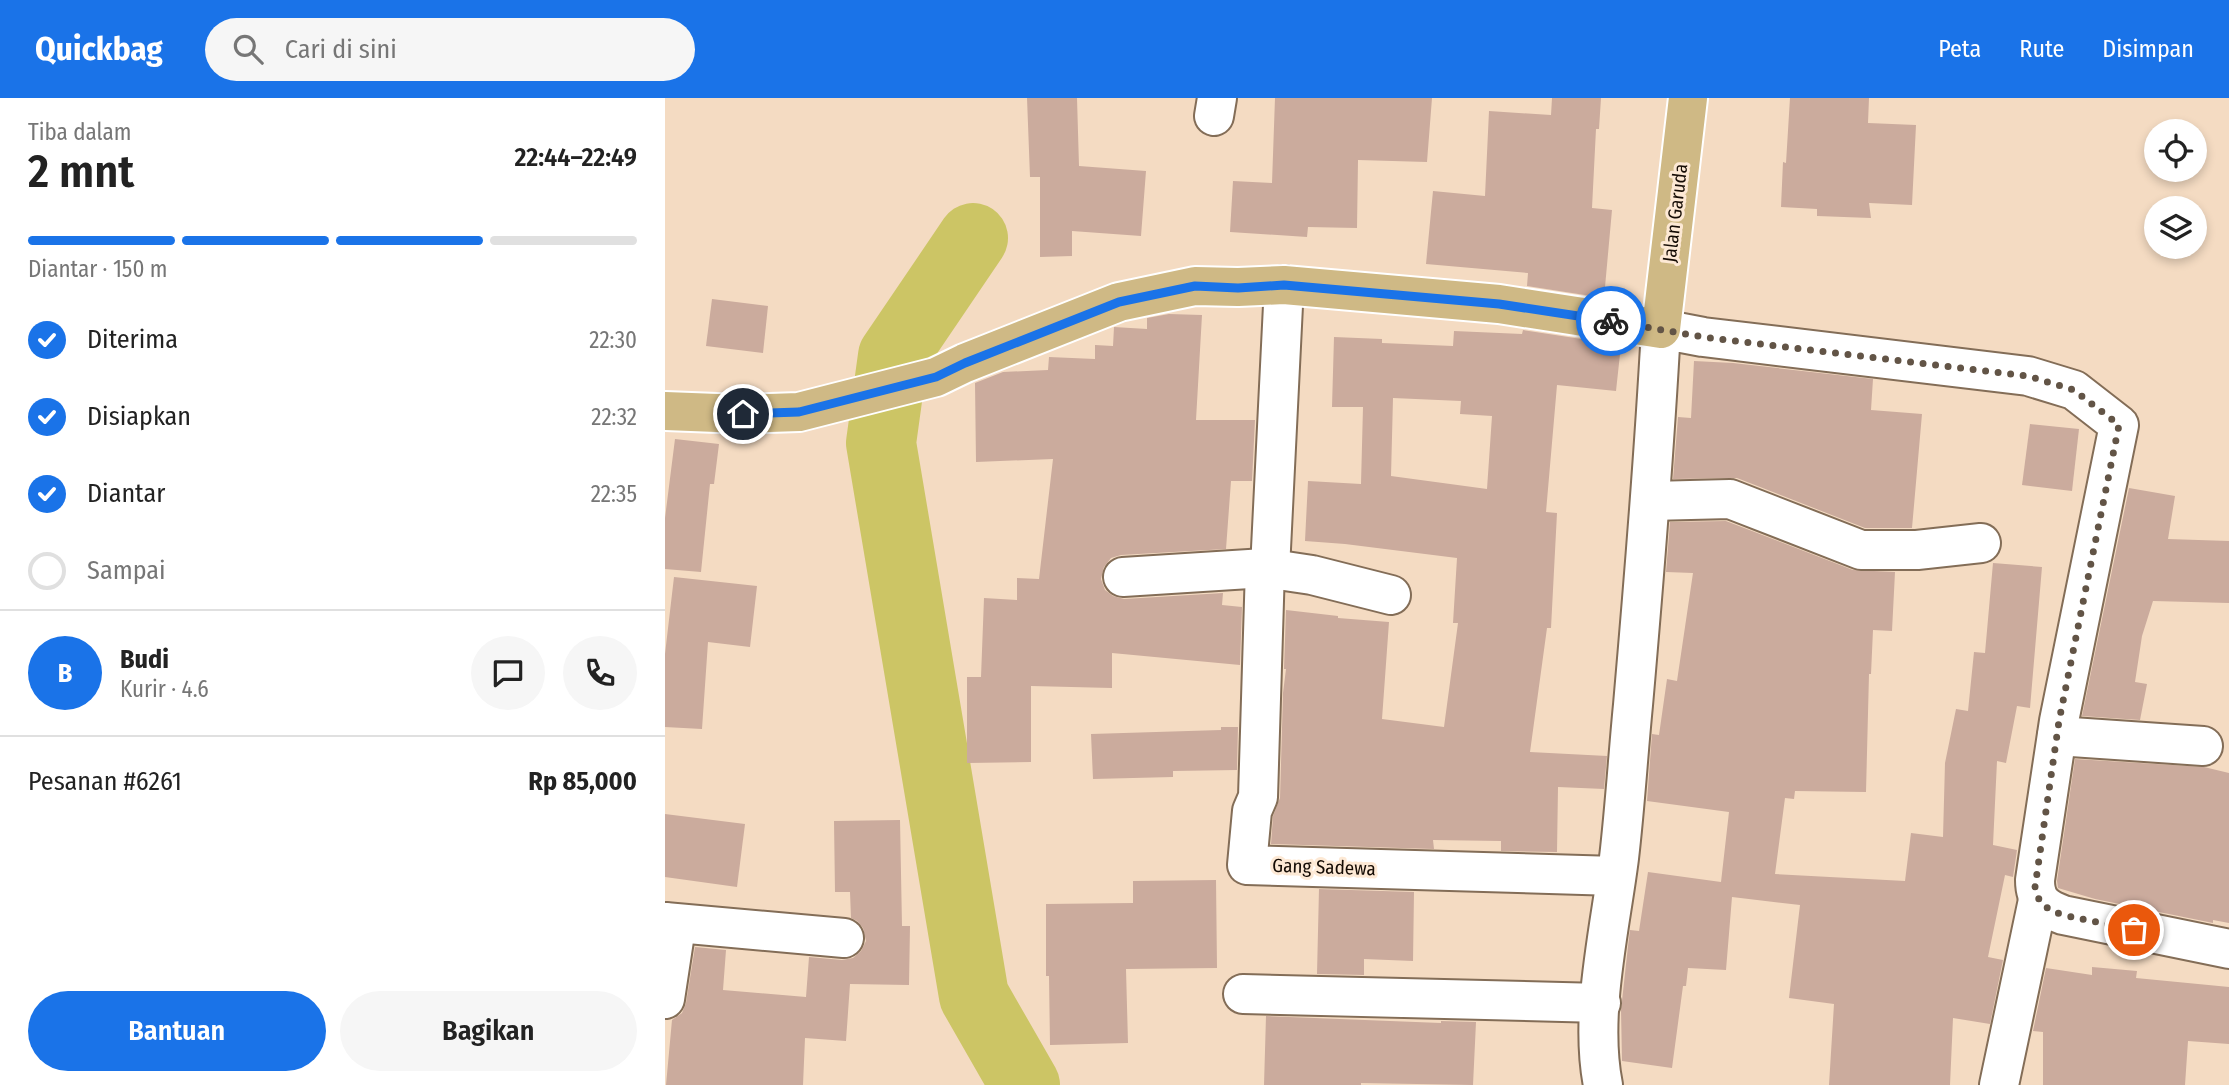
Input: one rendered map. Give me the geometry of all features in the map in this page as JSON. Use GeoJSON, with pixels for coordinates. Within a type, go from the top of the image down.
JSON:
{"type":"FeatureCollection","features":[{"type":"Feature","properties":{"kind":"main road","name":"Jalan Garuda"},"geometry":{"type":"LineString","coordinates":[[1661,329],[1688,98]]}},
{"type":"Feature","properties":{"kind":"main road"},"geometry":{"type":"LineString","coordinates":[[665,411],[743,414],[799,412],[936,377],[1119,302],[1195,286],[1238,288],[1284,285],[1499,304],[1661,329]]}},
{"type":"Feature","properties":{"kind":"street","name":"Gang Sadewa"},"geometry":{"type":"LineString","coordinates":[[1284,285],[1258,797],[1252,811],[1247,865],[1616,876]]}},
{"type":"Feature","properties":{"kind":"street"},"geometry":{"type":"LineString","coordinates":[[1603,1085],[1599,1040],[1601,1003],[1616,876],[1651,501],[1661,329],[1717,339],[2028,376],[2074,390],[2119,425],[2057,736],[2035,880],[2038,900],[1999,1085]]}},
{"type":"Feature","properties":{"kind":"street"},"geometry":{"type":"LineString","coordinates":[[1651,501],[1730,499],[1861,551],[1917,551],[1980,543]]}},
{"type":"Feature","properties":{"kind":"street"},"geometry":{"type":"LineString","coordinates":[[1123,577],[1268,568],[1312,575],[1391,595]]}},
{"type":"Feature","properties":{"kind":"street"},"geometry":{"type":"LineString","coordinates":[[2057,736],[2203,746]]}},
{"type":"Feature","properties":{"kind":"street"},"geometry":{"type":"LineString","coordinates":[[2038,900],[2046,908],[2063,915],[2229,949]]}},
{"type":"Feature","properties":{"kind":"street"},"geometry":{"type":"LineString","coordinates":[[665,922],[844,938]]}},
{"type":"Feature","properties":{"kind":"street"},"geometry":{"type":"LineString","coordinates":[[665,922],[672,931],[674,940],[665,999]]}},
{"type":"Feature","properties":{"kind":"street"},"geometry":{"type":"LineString","coordinates":[[1243,993],[1601,1003]]}},
{"type":"Feature","properties":{"kind":"building"},"geometry":{"type":"Polygon","coordinates":[[[1027,98],[1077,98],[1079,166],[1146,171],[1141,236],[1072,231],[1072,256],[1040,257],[1040,177],[1030,177],[1027,98]]]}},
{"type":"Feature","properties":{"kind":"building"},"geometry":{"type":"Polygon","coordinates":[[[1275,98],[1432,98],[1427,162],[1358,160],[1357,228],[1308,227],[1307,237],[1230,232],[1233,181],[1272,183],[1275,98]]]}},
{"type":"Feature","properties":{"kind":"building"},"geometry":{"type":"Polygon","coordinates":[[[1552,98],[1601,98],[1599,129],[1596,129],[1592,208],[1612,210],[1604,298],[1527,286],[1528,273],[1426,264],[1433,191],[1485,196],[1489,111],[1551,115],[1552,98]]]}},
{"type":"Feature","properties":{"kind":"building"},"geometry":{"type":"Polygon","coordinates":[[[1790,98],[1869,98],[1868,123],[1916,125],[1912,205],[1869,203],[1871,218],[1817,216],[1817,209],[1781,207],[1790,98]]]}},
{"type":"Feature","properties":{"kind":"building"},"geometry":{"type":"Polygon","coordinates":[[[712,299],[768,306],[763,353],[706,346],[712,299]]]}},
{"type":"Feature","properties":{"kind":"building"},"geometry":{"type":"Polygon","coordinates":[[[1169,314],[1202,315],[1196,420],[1255,420],[1252,481],[1231,481],[1226,549],[1121,555],[1111,558],[1104,567],[1101,579],[1105,590],[1124,599],[1223,593],[1222,605],[1242,607],[1240,665],[1112,653],[1112,688],[1031,686],[1031,762],[967,763],[967,677],[981,677],[984,598],[1017,600],[1017,578],[1039,579],[1053,459],[976,462],[975,383],[1003,372],[1048,370],[1049,357],[1095,359],[1095,345],[1113,346],[1114,327],[1147,329],[1147,318],[1169,314]]]}},
{"type":"Feature","properties":{"kind":"building"},"geometry":{"type":"Polygon","coordinates":[[[1523,330],[1621,345],[1616,391],[1557,385],[1546,512],[1557,513],[1551,628],[1547,628],[1530,752],[1607,756],[1604,789],[1558,787],[1557,852],[1501,851],[1501,841],[1433,840],[1434,849],[1271,844],[1273,816],[1280,798],[1286,610],[1389,622],[1382,719],[1444,727],[1458,623],[1453,623],[1457,558],[1305,541],[1308,481],[1361,484],[1363,407],[1332,407],[1334,337],[1382,339],[1382,343],[1453,346],[1454,331],[1522,334],[1523,330]],[[1393,398],[1391,476],[1487,489],[1492,416],[1460,414],[1461,401],[1393,398]]]}},
{"type":"Feature","properties":{"kind":"building"},"geometry":{"type":"Polygon","coordinates":[[[1694,361],[1873,379],[1871,410],[1922,414],[1912,528],[1865,528],[1737,478],[1673,479],[1678,417],[1691,418],[1694,361]]]}},
{"type":"Feature","properties":{"kind":"building"},"geometry":{"type":"Polygon","coordinates":[[[2030,424],[2079,429],[2072,491],[2022,485],[2030,424]]]}},
{"type":"Feature","properties":{"kind":"building"},"geometry":{"type":"Polygon","coordinates":[[[675,439],[719,444],[714,484],[710,484],[701,572],[665,569],[665,518],[675,439]]]}},
{"type":"Feature","properties":{"kind":"building"},"geometry":{"type":"Polygon","coordinates":[[[2129,488],[2175,496],[2168,539],[2229,541],[2229,603],[2153,601],[2142,636],[2135,682],[2147,684],[2140,720],[2082,716],[2129,488]]]}},
{"type":"Feature","properties":{"kind":"building"},"geometry":{"type":"Polygon","coordinates":[[[1726,521],[1853,570],[1895,572],[1892,631],[1873,630],[1866,792],[1795,791],[1794,799],[1785,798],[1775,874],[1905,881],[1911,833],[1943,837],[1945,763],[1956,709],[1968,711],[1974,652],[1985,653],[1993,563],[2042,567],[2030,708],[2017,706],[2006,763],[1997,761],[1993,845],[2017,850],[2013,877],[2005,875],[1988,957],[2003,960],[1990,1024],[1953,1018],[1950,1085],[1829,1085],[1834,1004],[1789,998],[1800,905],[1732,897],[1726,970],[1688,968],[1672,1068],[1622,1061],[1621,1010],[1630,930],[1639,931],[1648,872],[1721,882],[1729,812],[1647,801],[1652,734],[1659,735],[1667,679],[1677,681],[1693,573],[1666,572],[1670,522],[1726,521]]]}},
{"type":"Feature","properties":{"kind":"building"},"geometry":{"type":"Polygon","coordinates":[[[674,577],[757,586],[750,647],[708,642],[702,729],[665,727],[665,654],[674,577]]]}},
{"type":"Feature","properties":{"kind":"building"},"geometry":{"type":"Polygon","coordinates":[[[1221,727],[1238,727],[1237,770],[1173,771],[1173,777],[1093,779],[1091,734],[1221,730],[1221,727]]]}},
{"type":"Feature","properties":{"kind":"building"},"geometry":{"type":"Polygon","coordinates":[[[2075,759],[2204,767],[2229,773],[2229,923],[2213,920],[2213,923],[2095,899],[2058,888],[2075,759]]]}},
{"type":"Feature","properties":{"kind":"building"},"geometry":{"type":"Polygon","coordinates":[[[665,814],[745,824],[737,887],[665,877],[665,814]]]}},
{"type":"Feature","properties":{"kind":"building"},"geometry":{"type":"Polygon","coordinates":[[[900,820],[902,926],[910,926],[909,985],[850,984],[846,1041],[805,1038],[803,1085],[666,1085],[672,1020],[682,1013],[686,1003],[695,947],[726,950],[723,990],[806,997],[809,957],[842,960],[853,958],[861,951],[866,941],[863,928],[851,918],[850,892],[835,892],[834,821],[900,820]]]}},
{"type":"Feature","properties":{"kind":"building"},"geometry":{"type":"Polygon","coordinates":[[[1216,880],[1217,968],[1126,969],[1128,1043],[1050,1045],[1046,904],[1133,903],[1133,881],[1216,880]]]}},
{"type":"Feature","properties":{"kind":"building"},"geometry":{"type":"Polygon","coordinates":[[[1319,889],[1414,892],[1413,961],[1364,959],[1364,975],[1317,974],[1319,889]]]}},
{"type":"Feature","properties":{"kind":"building"},"geometry":{"type":"Polygon","coordinates":[[[2092,967],[2137,971],[2136,978],[2229,987],[2229,1044],[2188,1041],[2185,1085],[2043,1085],[2043,1032],[2033,1031],[2046,968],[2092,975],[2092,967]]]}},
{"type":"Feature","properties":{"kind":"building"},"geometry":{"type":"Polygon","coordinates":[[[1266,1016],[1476,1022],[1473,1085],[1264,1085],[1266,1016]]]}},
{"type":"Feature","properties":{"kind":"waterway"},"geometry":{"type":"LineString","coordinates":[[973,238],[893,356],[881,443],[974,996],[1025,1085]]}},
{"type":"Feature","properties":{"kind":"way so far"},"geometry":{"type":"LineString","coordinates":[[1611,321],[1703,337],[2028,376],[2074,390],[2119,425],[2059,721],[2035,887],[2038,900],[2052,911],[2134,930]]}},
{"type":"Feature","properties":{"kind":"route"},"geometry":{"type":"LineString","coordinates":[[743,414],[799,412],[936,377],[1119,302],[1195,286],[1238,288],[1284,285],[1499,304],[1611,321]]}}]}
